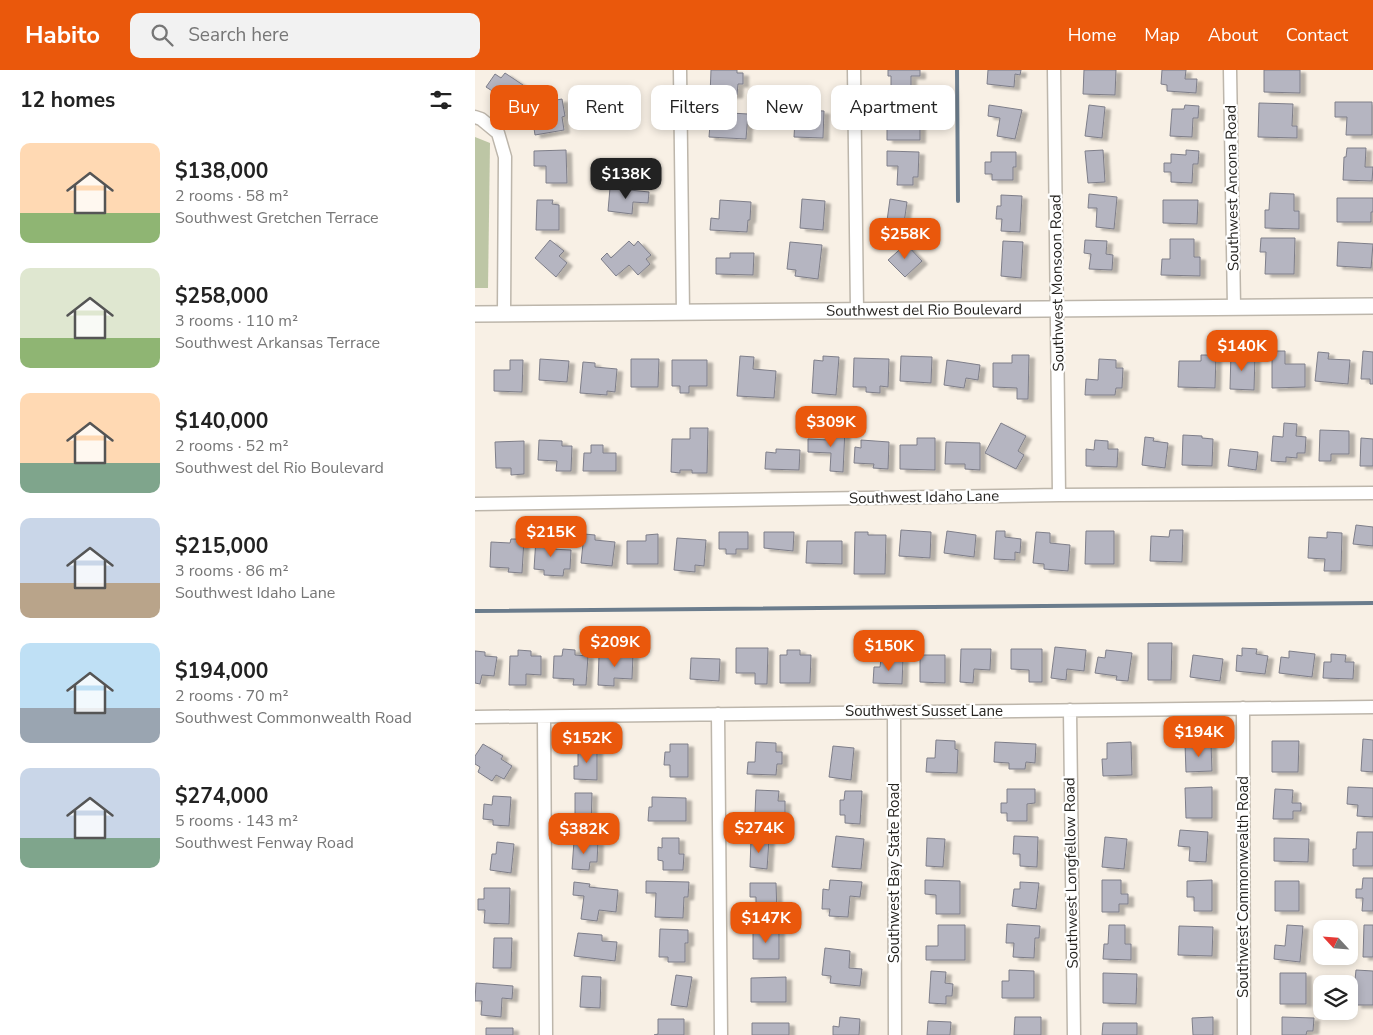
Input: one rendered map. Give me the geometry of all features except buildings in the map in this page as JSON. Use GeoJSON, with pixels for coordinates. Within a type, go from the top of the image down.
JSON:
{"type":"FeatureCollection","features":[{"type":"Feature","properties":{"kind":"street"},"geometry":{"type":"LineString","coordinates":[[680,70],[683,313]]}},
{"type":"Feature","properties":{"kind":"street"},"geometry":{"type":"LineString","coordinates":[[854,70],[857,310]]}},
{"type":"Feature","properties":{"kind":"street","name":"Southwest Monsoon Road"},"geometry":{"type":"LineString","coordinates":[[1054,70],[1059,495]]}},
{"type":"Feature","properties":{"kind":"street","name":"Southwest Ancona Road"},"geometry":{"type":"LineString","coordinates":[[1230,70],[1233,307]]}},
{"type":"Feature","properties":{"kind":"street"},"geometry":{"type":"LineString","coordinates":[[475,117],[481,119],[498,133],[505,156],[504,314]]}},
{"type":"Feature","properties":{"kind":"street","name":"Southwest del Rio Boulevard"},"geometry":{"type":"LineString","coordinates":[[475,314],[1373,306]]}},
{"type":"Feature","properties":{"kind":"street","name":"Southwest Idaho Lane"},"geometry":{"type":"LineString","coordinates":[[475,504],[1059,495],[1373,493]]}},
{"type":"Feature","properties":{"kind":"street","name":"Southwest Susset Lane"},"geometry":{"type":"LineString","coordinates":[[475,717],[1373,707]]}},
{"type":"Feature","properties":{"kind":"street","name":"Southwest Commonwealth Road"},"geometry":{"type":"LineString","coordinates":[[1243,708],[1244,1035]]}},
{"type":"Feature","properties":{"kind":"street","name":"Southwest Longfellow Road"},"geometry":{"type":"LineString","coordinates":[[1070,710],[1074,1035]]}},
{"type":"Feature","properties":{"kind":"street","name":"Southwest Bay State Road"},"geometry":{"type":"LineString","coordinates":[[894,712],[895,1035]]}},
{"type":"Feature","properties":{"kind":"street"},"geometry":{"type":"LineString","coordinates":[[719,714],[721,1035]]}},
{"type":"Feature","properties":{"kind":"street"},"geometry":{"type":"LineString","coordinates":[[544,717],[546,1035]]}},
{"type":"Feature","properties":{"kind":"green space"},"geometry":{"type":"Polygon","coordinates":[[[475,137],[490,143],[488,288],[475,288],[475,137]]]}},
{"type":"Feature","properties":{"kind":"waterway"},"geometry":{"type":"LineString","coordinates":[[957,70],[958,201]]}},
{"type":"Feature","properties":{"kind":"waterway"},"geometry":{"type":"LineString","coordinates":[[475,611],[1373,603]]}}]}
